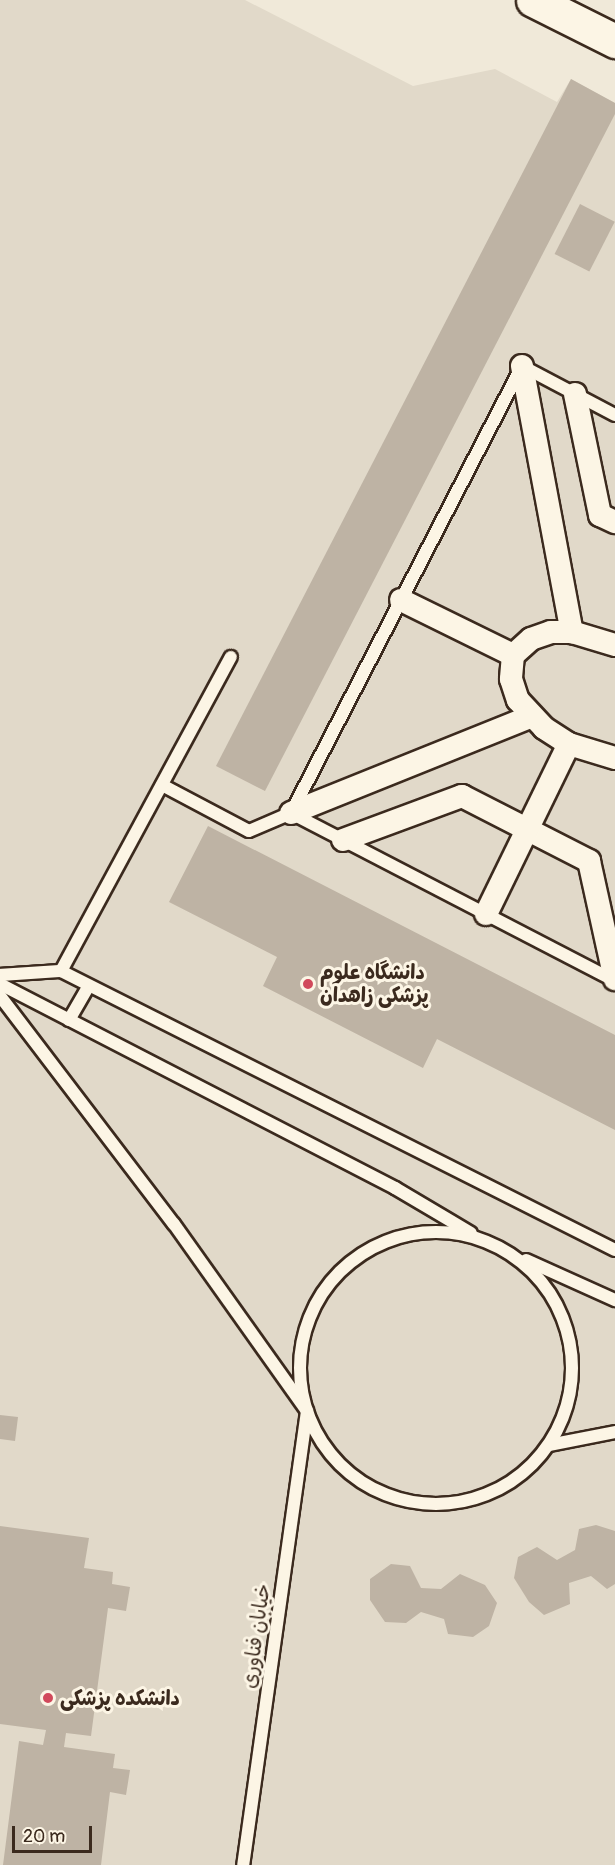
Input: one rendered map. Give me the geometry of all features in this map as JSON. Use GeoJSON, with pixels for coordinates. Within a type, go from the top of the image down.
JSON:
{"type":"FeatureCollection","features":[{"type":"Feature","properties":{"kind":"highway"},"geometry":{"type":"LineString","coordinates":[[533,0],[615,41]]}},
{"type":"Feature","properties":{"kind":"street"},"geometry":{"type":"LineString","coordinates":[[522,366],[572,632]]}},
{"type":"Feature","properties":{"kind":"street"},"geometry":{"type":"LineString","coordinates":[[575,394],[600,515],[615,522]]}},
{"type":"Feature","properties":{"kind":"street"},"geometry":{"type":"LineString","coordinates":[[401,600],[513,655]]}},
{"type":"Feature","properties":{"kind":"street"},"geometry":{"type":"LineString","coordinates":[[615,645],[572,632],[551,632],[531,639],[513,655],[511,679],[518,700],[530,717],[569,744],[615,759]]}},
{"type":"Feature","properties":{"kind":"street"},"geometry":{"type":"LineString","coordinates":[[291,813],[530,717]]}},
{"type":"Feature","properties":{"kind":"street"},"geometry":{"type":"LineString","coordinates":[[486,914],[569,744]]}},
{"type":"Feature","properties":{"kind":"street"},"geometry":{"type":"LineString","coordinates":[[343,840],[462,796],[527,829],[589,861],[615,980]]}},
{"type":"Feature","properties":{"kind":"lane"},"geometry":{"type":"LineString","coordinates":[[162,785],[249,831],[291,813],[522,366],[615,415]]}},
{"type":"Feature","properties":{"kind":"lane"},"geometry":{"type":"LineString","coordinates":[[61,971],[231,657]]}},
{"type":"Feature","properties":{"kind":"lane"},"geometry":{"type":"LineString","coordinates":[[291,813],[615,980]]}},
{"type":"Feature","properties":{"kind":"lane"},"geometry":{"type":"LineString","coordinates":[[0,975],[61,971],[615,1250]]}},
{"type":"Feature","properties":{"kind":"lane"},"geometry":{"type":"LineString","coordinates":[[0,984],[395,1188],[480,1238],[615,1300]]}},
{"type":"Feature","properties":{"kind":"lane"},"geometry":{"type":"LineString","coordinates":[[69,1020],[89,986]]}},
{"type":"Feature","properties":{"kind":"lane"},"geometry":{"type":"LineString","coordinates":[[0,996],[174,1224],[307,1412],[321,1442],[343,1468],[370,1488],[401,1500],[434,1505],[468,1501],[499,1489],[527,1470],[549,1445],[563,1418],[571,1388],[572,1357],[566,1327],[554,1298],[536,1274],[512,1254]]}},
{"type":"Feature","properties":{"kind":"lane"},"geometry":{"type":"LineString","coordinates":[[307,1412],[300,1374],[304,1336],[317,1301],[340,1270],[370,1248],[406,1234],[443,1231],[480,1238]]}},
{"type":"Feature","properties":{"kind":"lane","name":"خیابان فناوری"},"geometry":{"type":"LineString","coordinates":[[243,1865],[307,1412]]}},
{"type":"Feature","properties":{"kind":"lane"},"geometry":{"type":"LineString","coordinates":[[549,1445],[615,1432]]}},
{"type":"Feature","properties":{"kind":"shaded area","name":"دانشگاه علوم پزشکی زاهدان"},"geometry":{"type":"Polygon","coordinates":[[[0,0],[245,0],[413,86],[495,69],[557,102],[571,79],[615,103],[615,1865],[0,1865],[0,0]]]}},
{"type":"Feature","properties":{"kind":"building"},"geometry":{"type":"Polygon","coordinates":[[[571,79],[615,103],[615,114],[265,791],[216,766],[571,79]]]}},
{"type":"Feature","properties":{"kind":"building"},"geometry":{"type":"Polygon","coordinates":[[[580,204],[615,222],[589,272],[555,254],[580,204]]]}},
{"type":"Feature","properties":{"kind":"building"},"geometry":{"type":"Polygon","coordinates":[[[208,826],[615,1035],[615,1130],[437,1039],[423,1068],[263,986],[277,957],[169,902],[208,826]]]}},
{"type":"Feature","properties":{"kind":"building"},"geometry":{"type":"Polygon","coordinates":[[[0,1415],[18,1417],[15,1441],[0,1439],[0,1415]]]}},
{"type":"Feature","properties":{"kind":"building"},"geometry":{"type":"Polygon","coordinates":[[[596,1525],[615,1531],[615,1584],[607,1589],[591,1576],[569,1583],[570,1604],[544,1615],[529,1602],[514,1578],[518,1557],[537,1547],[557,1560],[575,1550],[579,1529],[596,1525]]]}},
{"type":"Feature","properties":{"kind":"building","name":"دانشکده پزشکی"},"geometry":{"type":"Polygon","coordinates":[[[0,1526],[89,1538],[84,1568],[113,1572],[112,1584],[130,1587],[126,1611],[108,1608],[91,1736],[66,1733],[64,1747],[115,1754],[113,1768],[130,1770],[126,1795],[110,1792],[101,1865],[3,1865],[19,1741],[43,1745],[46,1730],[0,1724],[0,1526]]]}},
{"type":"Feature","properties":{"kind":"building"},"geometry":{"type":"Polygon","coordinates":[[[391,1564],[410,1566],[421,1588],[441,1589],[460,1574],[485,1585],[497,1603],[489,1626],[473,1637],[448,1634],[444,1619],[421,1612],[406,1623],[385,1622],[370,1600],[370,1579],[391,1564]]]}},
{"type":"Feature","properties":{"kind":"place","name":"دانشگاه علوم پزشکی زاهدان"},"geometry":{"type":"Point","coordinates":[308,984]}},
{"type":"Feature","properties":{"kind":"place","name":"دانشکده پزشکی"},"geometry":{"type":"Point","coordinates":[48,1698]}}]}
